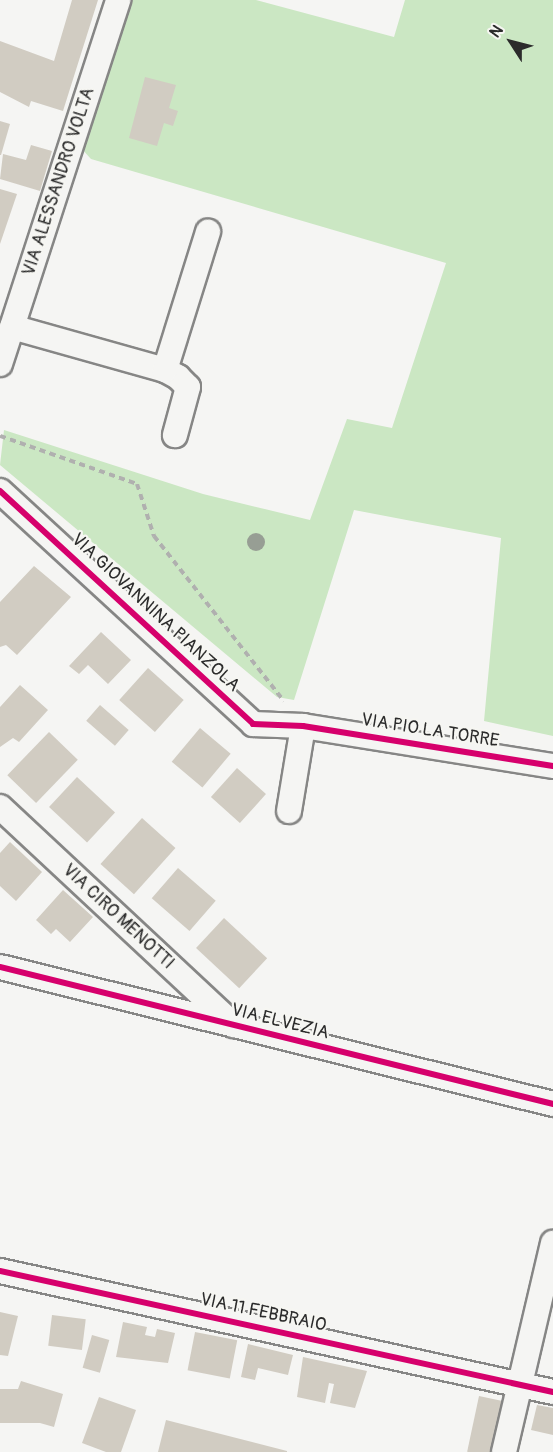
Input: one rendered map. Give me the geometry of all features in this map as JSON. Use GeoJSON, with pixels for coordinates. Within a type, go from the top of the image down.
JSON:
{"type":"FeatureCollection","features":[{"type":"Feature","properties":{"kind":"street","name":"VIA ALESSANDRO VOLTA"},"geometry":{"type":"LineString","coordinates":[[0,364],[118,0]]}},
{"type":"Feature","properties":{"kind":"street"},"geometry":{"type":"LineString","coordinates":[[165,370],[208,232]]}},
{"type":"Feature","properties":{"kind":"street"},"geometry":{"type":"LineString","coordinates":[[12,327],[165,370],[188,387],[175,435]]}},
{"type":"Feature","properties":{"kind":"street","name":"VIA GIOVANNINA PIANZOLA"},"geometry":{"type":"LineString","coordinates":[[0,491],[253,723],[303,726]]}},
{"type":"Feature","properties":{"kind":"street"},"geometry":{"type":"LineString","coordinates":[[289,811],[303,726]]}},
{"type":"Feature","properties":{"kind":"street","name":"VIA PIO LA TORRE"},"geometry":{"type":"LineString","coordinates":[[303,726],[553,766]]}},
{"type":"Feature","properties":{"kind":"street","name":"VIA CIRO MENOTTI"},"geometry":{"type":"LineString","coordinates":[[0,807],[235,1027]]}},
{"type":"Feature","properties":{"kind":"street","name":"VIA ELVEZIA"},"geometry":{"type":"LineString","coordinates":[[0,967],[553,1104]]}},
{"type":"Feature","properties":{"kind":"street"},"geometry":{"type":"LineString","coordinates":[[504,1452],[553,1243]]}},
{"type":"Feature","properties":{"kind":"street","name":"VIA 11 FEBBRAIO"},"geometry":{"type":"LineString","coordinates":[[0,1271],[553,1392]]}},
{"type":"Feature","properties":{"kind":"path"},"geometry":{"type":"LineString","coordinates":[[0,436],[137,484],[154,536],[303,726]]}},
{"type":"Feature","properties":{"kind":"green space"},"geometry":{"type":"Polygon","coordinates":[[[131,0],[256,0],[394,37],[405,0],[553,0],[553,736],[484,721],[501,538],[354,510],[294,700],[277,697],[0,465],[4,430],[203,494],[310,520],[347,419],[392,428],[446,263],[91,159],[81,148],[131,0]]]}},
{"type":"Feature","properties":{"kind":"building"},"geometry":{"type":"Polygon","coordinates":[[[72,0],[98,0],[63,111],[31,101],[29,107],[0,92],[0,41],[54,61],[72,0]]]}},
{"type":"Feature","properties":{"kind":"building"},"geometry":{"type":"Polygon","coordinates":[[[145,77],[176,85],[169,108],[178,111],[173,126],[164,123],[157,146],[129,138],[145,77]]]}},
{"type":"Feature","properties":{"kind":"building"},"geometry":{"type":"Polygon","coordinates":[[[0,121],[10,124],[1,155],[0,155],[0,121]]]}},
{"type":"Feature","properties":{"kind":"building"},"geometry":{"type":"Polygon","coordinates":[[[31,145],[52,151],[40,191],[0,179],[3,154],[26,160],[31,145]]]}},
{"type":"Feature","properties":{"kind":"building"},"geometry":{"type":"Polygon","coordinates":[[[0,189],[17,194],[0,244],[0,189]]]}},
{"type":"Feature","properties":{"kind":"building"},"geometry":{"type":"Polygon","coordinates":[[[34,566],[71,597],[17,655],[6,645],[0,647],[0,602],[34,566]]]}},
{"type":"Feature","properties":{"kind":"building"},"geometry":{"type":"Polygon","coordinates":[[[101,632],[131,660],[108,684],[88,665],[79,674],[69,666],[101,632]]]}},
{"type":"Feature","properties":{"kind":"building"},"geometry":{"type":"Polygon","coordinates":[[[148,668],[184,700],[155,732],[119,700],[148,668]]]}},
{"type":"Feature","properties":{"kind":"building"},"geometry":{"type":"Polygon","coordinates":[[[20,685],[48,710],[19,742],[13,738],[0,747],[0,707],[20,685]]]}},
{"type":"Feature","properties":{"kind":"building"},"geometry":{"type":"Polygon","coordinates":[[[100,705],[129,730],[115,746],[86,721],[100,705]]]}},
{"type":"Feature","properties":{"kind":"building"},"geometry":{"type":"Polygon","coordinates":[[[200,728],[231,754],[202,787],[172,762],[200,728]]]}},
{"type":"Feature","properties":{"kind":"building"},"geometry":{"type":"Polygon","coordinates":[[[49,732],[78,760],[36,803],[7,775],[49,732]]]}},
{"type":"Feature","properties":{"kind":"building"},"geometry":{"type":"Polygon","coordinates":[[[237,768],[266,794],[240,823],[211,797],[237,768]]]}},
{"type":"Feature","properties":{"kind":"building"},"geometry":{"type":"Polygon","coordinates":[[[77,777],[115,812],[87,842],[49,807],[77,777]]]}},
{"type":"Feature","properties":{"kind":"building"},"geometry":{"type":"Polygon","coordinates":[[[142,818],[175,848],[134,894],[101,864],[142,818]]]}},
{"type":"Feature","properties":{"kind":"building"},"geometry":{"type":"Polygon","coordinates":[[[10,842],[42,872],[16,901],[0,886],[0,853],[10,842]]]}},
{"type":"Feature","properties":{"kind":"building"},"geometry":{"type":"Polygon","coordinates":[[[178,868],[216,901],[189,931],[152,898],[178,868]]]}},
{"type":"Feature","properties":{"kind":"building"},"geometry":{"type":"Polygon","coordinates":[[[63,890],[93,917],[70,942],[56,929],[51,934],[36,920],[63,890]]]}},
{"type":"Feature","properties":{"kind":"building"},"geometry":{"type":"Polygon","coordinates":[[[224,918],[267,958],[239,988],[196,948],[224,918]]]}},
{"type":"Feature","properties":{"kind":"building"},"geometry":{"type":"Polygon","coordinates":[[[0,1312],[18,1316],[8,1356],[0,1355],[0,1312]]]}},
{"type":"Feature","properties":{"kind":"building"},"geometry":{"type":"Polygon","coordinates":[[[52,1315],[86,1319],[82,1350],[48,1346],[52,1315]]]}},
{"type":"Feature","properties":{"kind":"building"},"geometry":{"type":"Polygon","coordinates":[[[123,1322],[147,1327],[145,1335],[155,1337],[157,1329],[175,1333],[168,1363],[116,1357],[123,1322]]]}},
{"type":"Feature","properties":{"kind":"building"},"geometry":{"type":"Polygon","coordinates":[[[195,1332],[237,1340],[230,1378],[188,1370],[195,1332]]]}},
{"type":"Feature","properties":{"kind":"building"},"geometry":{"type":"Polygon","coordinates":[[[92,1335],[109,1340],[100,1373],[83,1368],[92,1335]]]}},
{"type":"Feature","properties":{"kind":"building"},"geometry":{"type":"Polygon","coordinates":[[[248,1344],[293,1355],[288,1375],[258,1368],[255,1380],[241,1377],[248,1344]]]}},
{"type":"Feature","properties":{"kind":"building"},"geometry":{"type":"Polygon","coordinates":[[[303,1357],[367,1371],[355,1408],[330,1403],[334,1384],[329,1383],[325,1403],[297,1397],[303,1357]]]}},
{"type":"Feature","properties":{"kind":"building"},"geometry":{"type":"Polygon","coordinates":[[[21,1381],[63,1394],[54,1427],[40,1423],[0,1423],[0,1389],[18,1389],[21,1381]]]}},
{"type":"Feature","properties":{"kind":"building"},"geometry":{"type":"Polygon","coordinates":[[[479,1396],[502,1401],[492,1452],[467,1452],[479,1396]]]}},
{"type":"Feature","properties":{"kind":"building"},"geometry":{"type":"Polygon","coordinates":[[[99,1397],[136,1410],[121,1452],[106,1452],[82,1443],[99,1397]]]}},
{"type":"Feature","properties":{"kind":"building"},"geometry":{"type":"Polygon","coordinates":[[[537,1405],[553,1408],[553,1435],[531,1430],[537,1405]]]}},
{"type":"Feature","properties":{"kind":"building"},"geometry":{"type":"Polygon","coordinates":[[[166,1420],[287,1451],[287,1452],[158,1452],[166,1420]]]}},
{"type":"Feature","properties":{"kind":"cycle path"},"geometry":{"type":"LineString","coordinates":[[0,491],[253,724],[303,726],[553,766]]}},
{"type":"Feature","properties":{"kind":"cycle path"},"geometry":{"type":"LineString","coordinates":[[0,967],[553,1104]]}},
{"type":"Feature","properties":{"kind":"cycle path"},"geometry":{"type":"LineString","coordinates":[[0,1271],[553,1392]]}}]}
